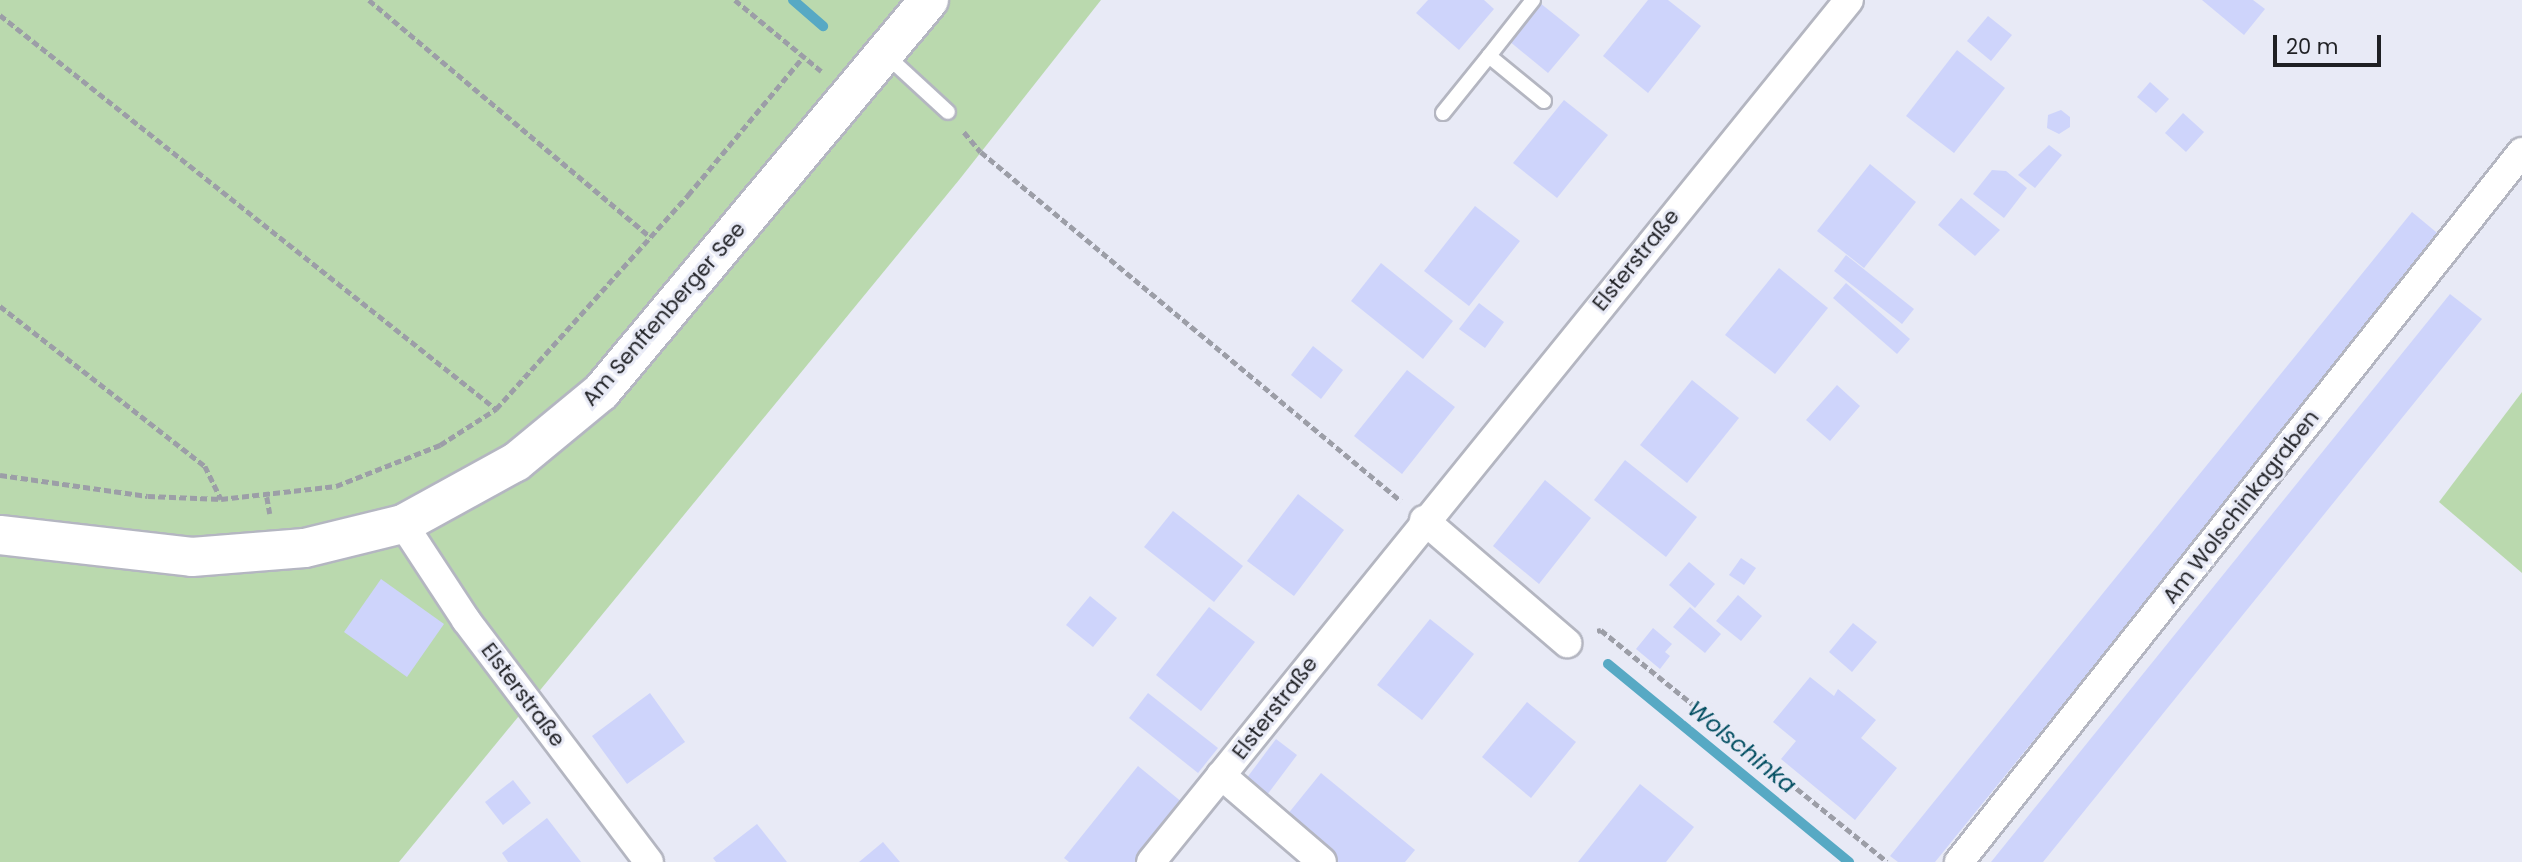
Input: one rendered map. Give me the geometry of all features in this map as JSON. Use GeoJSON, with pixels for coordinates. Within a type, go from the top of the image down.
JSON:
{"type":"FeatureCollection","features":[{"type":"Feature","properties":{"kind":"street","name":"Am Senftenberger See"},"geometry":{"type":"LineString","coordinates":[[0,535],[192,557],[305,548],[403,524],[516,462],[601,391],[929,0]]}},
{"type":"Feature","properties":{"kind":"street","name":"Elsterstraße"},"geometry":{"type":"LineString","coordinates":[[1151,862],[1424,520],[1849,0]]}},
{"type":"Feature","properties":{"kind":"street","name":"Am Wolschinkagraben"},"geometry":{"type":"LineString","coordinates":[[1959,862],[2522,152]]}},
{"type":"Feature","properties":{"kind":"street"},"geometry":{"type":"LineString","coordinates":[[1424,520],[1567,643]]}},
{"type":"Feature","properties":{"kind":"street","name":"Elsterstraße"},"geometry":{"type":"LineString","coordinates":[[403,524],[466,620],[649,862]]}},
{"type":"Feature","properties":{"kind":"street"},"geometry":{"type":"LineString","coordinates":[[1221,775],[1322,862]]}},
{"type":"Feature","properties":{"kind":"lane"},"geometry":{"type":"LineString","coordinates":[[1443,113],[1533,0]]}},
{"type":"Feature","properties":{"kind":"lane"},"geometry":{"type":"LineString","coordinates":[[885,54],[948,112]]}},
{"type":"Feature","properties":{"kind":"lane"},"geometry":{"type":"LineString","coordinates":[[1489,56],[1544,101]]}},
{"type":"Feature","properties":{"kind":"path"},"geometry":{"type":"LineString","coordinates":[[369,0],[650,237]]}},
{"type":"Feature","properties":{"kind":"path"},"geometry":{"type":"LineString","coordinates":[[736,0],[824,72]]}},
{"type":"Feature","properties":{"kind":"path"},"geometry":{"type":"LineString","coordinates":[[0,15],[496,409]]}},
{"type":"Feature","properties":{"kind":"path"},"geometry":{"type":"LineString","coordinates":[[0,475],[148,496],[221,499],[267,497],[336,486],[376,473],[440,445],[496,409],[650,237],[804,56]]}},
{"type":"Feature","properties":{"kind":"path"},"geometry":{"type":"LineString","coordinates":[[815,83],[832,62]]}},
{"type":"Feature","properties":{"kind":"path"},"geometry":{"type":"LineString","coordinates":[[948,112],[981,152],[1424,520]]}},
{"type":"Feature","properties":{"kind":"path"},"geometry":{"type":"LineString","coordinates":[[0,306],[205,466],[221,499]]}},
{"type":"Feature","properties":{"kind":"path"},"geometry":{"type":"LineString","coordinates":[[267,497],[271,519]]}},
{"type":"Feature","properties":{"kind":"path"},"geometry":{"type":"LineString","coordinates":[[257,520],[282,517]]}},
{"type":"Feature","properties":{"kind":"path"},"geometry":{"type":"LineString","coordinates":[[1567,643],[1601,630],[1887,862]]}},
{"type":"Feature","properties":{"kind":"green space"},"geometry":{"type":"Polygon","coordinates":[[[0,0],[1101,0],[959,180],[399,862],[0,862],[0,0]]]}},
{"type":"Feature","properties":{"kind":"green space"},"geometry":{"type":"Polygon","coordinates":[[[2522,392],[2522,573],[2439,502],[2522,392]]]}},
{"type":"Feature","properties":{"kind":"building"},"geometry":{"type":"Polygon","coordinates":[[[1428,0],[1484,0],[1494,9],[1459,50],[1416,13],[1428,0]]]}},
{"type":"Feature","properties":{"kind":"building"},"geometry":{"type":"Polygon","coordinates":[[[1648,0],[1668,0],[1701,26],[1648,93],[1603,56],[1648,0]]]}},
{"type":"Feature","properties":{"kind":"building"},"geometry":{"type":"Polygon","coordinates":[[[2202,0],[2253,0],[2265,9],[2244,35],[2202,0]]]}},
{"type":"Feature","properties":{"kind":"building"},"geometry":{"type":"Polygon","coordinates":[[[1540,3],[1580,35],[1548,73],[1509,41],[1540,3]]]}},
{"type":"Feature","properties":{"kind":"building"},"geometry":{"type":"Polygon","coordinates":[[[1988,16],[2012,35],[1991,61],[1967,41],[1988,16]]]}},
{"type":"Feature","properties":{"kind":"building"},"geometry":{"type":"Polygon","coordinates":[[[1957,50],[2005,88],[1954,153],[1906,116],[1957,50]]]}},
{"type":"Feature","properties":{"kind":"building"},"geometry":{"type":"Polygon","coordinates":[[[2150,82],[2169,99],[2156,113],[2137,97],[2150,82]]]}},
{"type":"Feature","properties":{"kind":"building"},"geometry":{"type":"Polygon","coordinates":[[[1564,100],[1608,135],[1557,198],[1513,163],[1564,100]]]}},
{"type":"Feature","properties":{"kind":"building"},"geometry":{"type":"Polygon","coordinates":[[[2061,110],[2070,117],[2070,127],[2059,134],[2047,128],[2048,115],[2061,110]]]}},
{"type":"Feature","properties":{"kind":"building"},"geometry":{"type":"Polygon","coordinates":[[[2183,113],[2204,132],[2186,152],[2165,133],[2183,113]]]}},
{"type":"Feature","properties":{"kind":"building"},"geometry":{"type":"Polygon","coordinates":[[[2049,145],[2062,155],[2035,188],[2018,175],[2049,145]]]}},
{"type":"Feature","properties":{"kind":"building"},"geometry":{"type":"Polygon","coordinates":[[[1870,164],[1916,202],[1864,268],[1817,231],[1870,164]]]}},
{"type":"Feature","properties":{"kind":"building"},"geometry":{"type":"Polygon","coordinates":[[[1992,170],[2006,171],[2027,188],[2004,218],[1973,194],[1992,170]]]}},
{"type":"Feature","properties":{"kind":"building"},"geometry":{"type":"Polygon","coordinates":[[[1961,198],[2000,230],[1975,256],[1938,225],[1961,198]]]}},
{"type":"Feature","properties":{"kind":"building"},"geometry":{"type":"Polygon","coordinates":[[[1475,206],[1520,241],[1469,306],[1424,271],[1475,206]]]}},
{"type":"Feature","properties":{"kind":"building"},"geometry":{"type":"Polygon","coordinates":[[[2412,212],[2442,237],[1935,862],[1898,862],[1890,856],[2412,212]]]}},
{"type":"Feature","properties":{"kind":"building"},"geometry":{"type":"Polygon","coordinates":[[[1846,255],[1914,309],[1902,324],[1834,271],[1846,255]]]}},
{"type":"Feature","properties":{"kind":"building"},"geometry":{"type":"Polygon","coordinates":[[[1381,263],[1453,321],[1423,359],[1351,301],[1381,263]]]}},
{"type":"Feature","properties":{"kind":"building"},"geometry":{"type":"Polygon","coordinates":[[[1779,268],[1828,308],[1775,374],[1725,335],[1779,268]]]}},
{"type":"Feature","properties":{"kind":"building"},"geometry":{"type":"Polygon","coordinates":[[[1846,283],[1910,339],[1897,354],[1833,298],[1846,283]]]}},
{"type":"Feature","properties":{"kind":"building"},"geometry":{"type":"Polygon","coordinates":[[[2450,294],[2482,319],[2043,862],[1991,862],[2450,294]]]}},
{"type":"Feature","properties":{"kind":"building"},"geometry":{"type":"Polygon","coordinates":[[[1479,303],[1504,322],[1485,348],[1459,329],[1479,303]]]}},
{"type":"Feature","properties":{"kind":"building"},"geometry":{"type":"Polygon","coordinates":[[[1313,346],[1343,370],[1321,399],[1291,375],[1313,346]]]}},
{"type":"Feature","properties":{"kind":"building"},"geometry":{"type":"Polygon","coordinates":[[[1407,370],[1455,407],[1402,474],[1354,436],[1407,370]]]}},
{"type":"Feature","properties":{"kind":"building"},"geometry":{"type":"Polygon","coordinates":[[[1692,380],[1739,418],[1687,483],[1640,445],[1692,380]]]}},
{"type":"Feature","properties":{"kind":"building"},"geometry":{"type":"Polygon","coordinates":[[[1837,385],[1860,406],[1830,441],[1806,420],[1837,385]]]}},
{"type":"Feature","properties":{"kind":"building"},"geometry":{"type":"Polygon","coordinates":[[[1625,460],[1697,517],[1666,557],[1594,500],[1625,460]]]}},
{"type":"Feature","properties":{"kind":"building"},"geometry":{"type":"Polygon","coordinates":[[[1545,480],[1591,518],[1539,584],[1493,546],[1545,480]]]}},
{"type":"Feature","properties":{"kind":"building"},"geometry":{"type":"Polygon","coordinates":[[[1298,494],[1344,530],[1294,596],[1247,561],[1298,494]]]}},
{"type":"Feature","properties":{"kind":"building"},"geometry":{"type":"Polygon","coordinates":[[[1173,511],[1243,566],[1214,602],[1144,547],[1173,511]]]}},
{"type":"Feature","properties":{"kind":"building"},"geometry":{"type":"Polygon","coordinates":[[[1741,558],[1756,568],[1744,585],[1729,575],[1741,558]]]}},
{"type":"Feature","properties":{"kind":"building"},"geometry":{"type":"Polygon","coordinates":[[[1689,562],[1715,584],[1695,608],[1669,585],[1689,562]]]}},
{"type":"Feature","properties":{"kind":"building"},"geometry":{"type":"Polygon","coordinates":[[[381,579],[444,624],[407,677],[344,632],[381,579]]]}},
{"type":"Feature","properties":{"kind":"building"},"geometry":{"type":"Polygon","coordinates":[[[1738,595],[1762,616],[1741,641],[1716,621],[1738,595]]]}},
{"type":"Feature","properties":{"kind":"building"},"geometry":{"type":"Polygon","coordinates":[[[1090,596],[1117,618],[1093,647],[1066,625],[1090,596]]]}},
{"type":"Feature","properties":{"kind":"building"},"geometry":{"type":"Polygon","coordinates":[[[1209,607],[1255,642],[1201,711],[1156,675],[1209,607]]]}},
{"type":"Feature","properties":{"kind":"building"},"geometry":{"type":"Polygon","coordinates":[[[1690,607],[1721,634],[1705,653],[1673,627],[1690,607]]]}},
{"type":"Feature","properties":{"kind":"building"},"geometry":{"type":"Polygon","coordinates":[[[1430,619],[1474,654],[1422,720],[1377,685],[1430,619]]]}},
{"type":"Feature","properties":{"kind":"building"},"geometry":{"type":"Polygon","coordinates":[[[1853,623],[1877,642],[1852,672],[1829,652],[1853,623]]]}},
{"type":"Feature","properties":{"kind":"building"},"geometry":{"type":"Polygon","coordinates":[[[1653,628],[1672,644],[1665,652],[1670,656],[1660,669],[1636,649],[1653,628]]]}},
{"type":"Feature","properties":{"kind":"building"},"geometry":{"type":"Polygon","coordinates":[[[1810,677],[1834,696],[1838,689],[1876,720],[1861,738],[1897,768],[1855,820],[1781,759],[1796,741],[1773,722],[1810,677]]]}},
{"type":"Feature","properties":{"kind":"building"},"geometry":{"type":"Polygon","coordinates":[[[650,693],[685,742],[627,784],[592,736],[650,693]]]}},
{"type":"Feature","properties":{"kind":"building"},"geometry":{"type":"Polygon","coordinates":[[[1148,693],[1218,748],[1198,773],[1129,718],[1148,693]]]}},
{"type":"Feature","properties":{"kind":"building"},"geometry":{"type":"Polygon","coordinates":[[[1527,702],[1576,742],[1531,798],[1482,757],[1527,702]]]}},
{"type":"Feature","properties":{"kind":"building"},"geometry":{"type":"Polygon","coordinates":[[[1276,739],[1297,755],[1267,795],[1246,779],[1276,739]]]}},
{"type":"Feature","properties":{"kind":"building"},"geometry":{"type":"Polygon","coordinates":[[[1138,766],[1183,803],[1136,862],[1069,862],[1064,858],[1138,766]]]}},
{"type":"Feature","properties":{"kind":"building"},"geometry":{"type":"Polygon","coordinates":[[[1321,773],[1415,850],[1405,862],[1335,862],[1283,820],[1321,773]]]}},
{"type":"Feature","properties":{"kind":"building"},"geometry":{"type":"Polygon","coordinates":[[[513,780],[531,803],[503,825],[485,802],[513,780]]]}},
{"type":"Feature","properties":{"kind":"building"},"geometry":{"type":"Polygon","coordinates":[[[1640,784],[1694,827],[1666,862],[1578,862],[1640,784]]]}},
{"type":"Feature","properties":{"kind":"building"},"geometry":{"type":"Polygon","coordinates":[[[547,818],[581,862],[508,862],[502,853],[547,818]]]}},
{"type":"Feature","properties":{"kind":"building"},"geometry":{"type":"Polygon","coordinates":[[[757,824],[787,862],[716,862],[713,858],[757,824]]]}},
{"type":"Feature","properties":{"kind":"building"},"geometry":{"type":"Polygon","coordinates":[[[883,842],[900,862],[859,862],[883,842]]]}},
{"type":"Feature","properties":{"kind":"waterway"},"geometry":{"type":"LineString","coordinates":[[793,0],[823,26]]}},
{"type":"Feature","properties":{"kind":"waterway","name":"Wolschinka"},"geometry":{"type":"LineString","coordinates":[[1608,664],[1849,862]]}}]}
